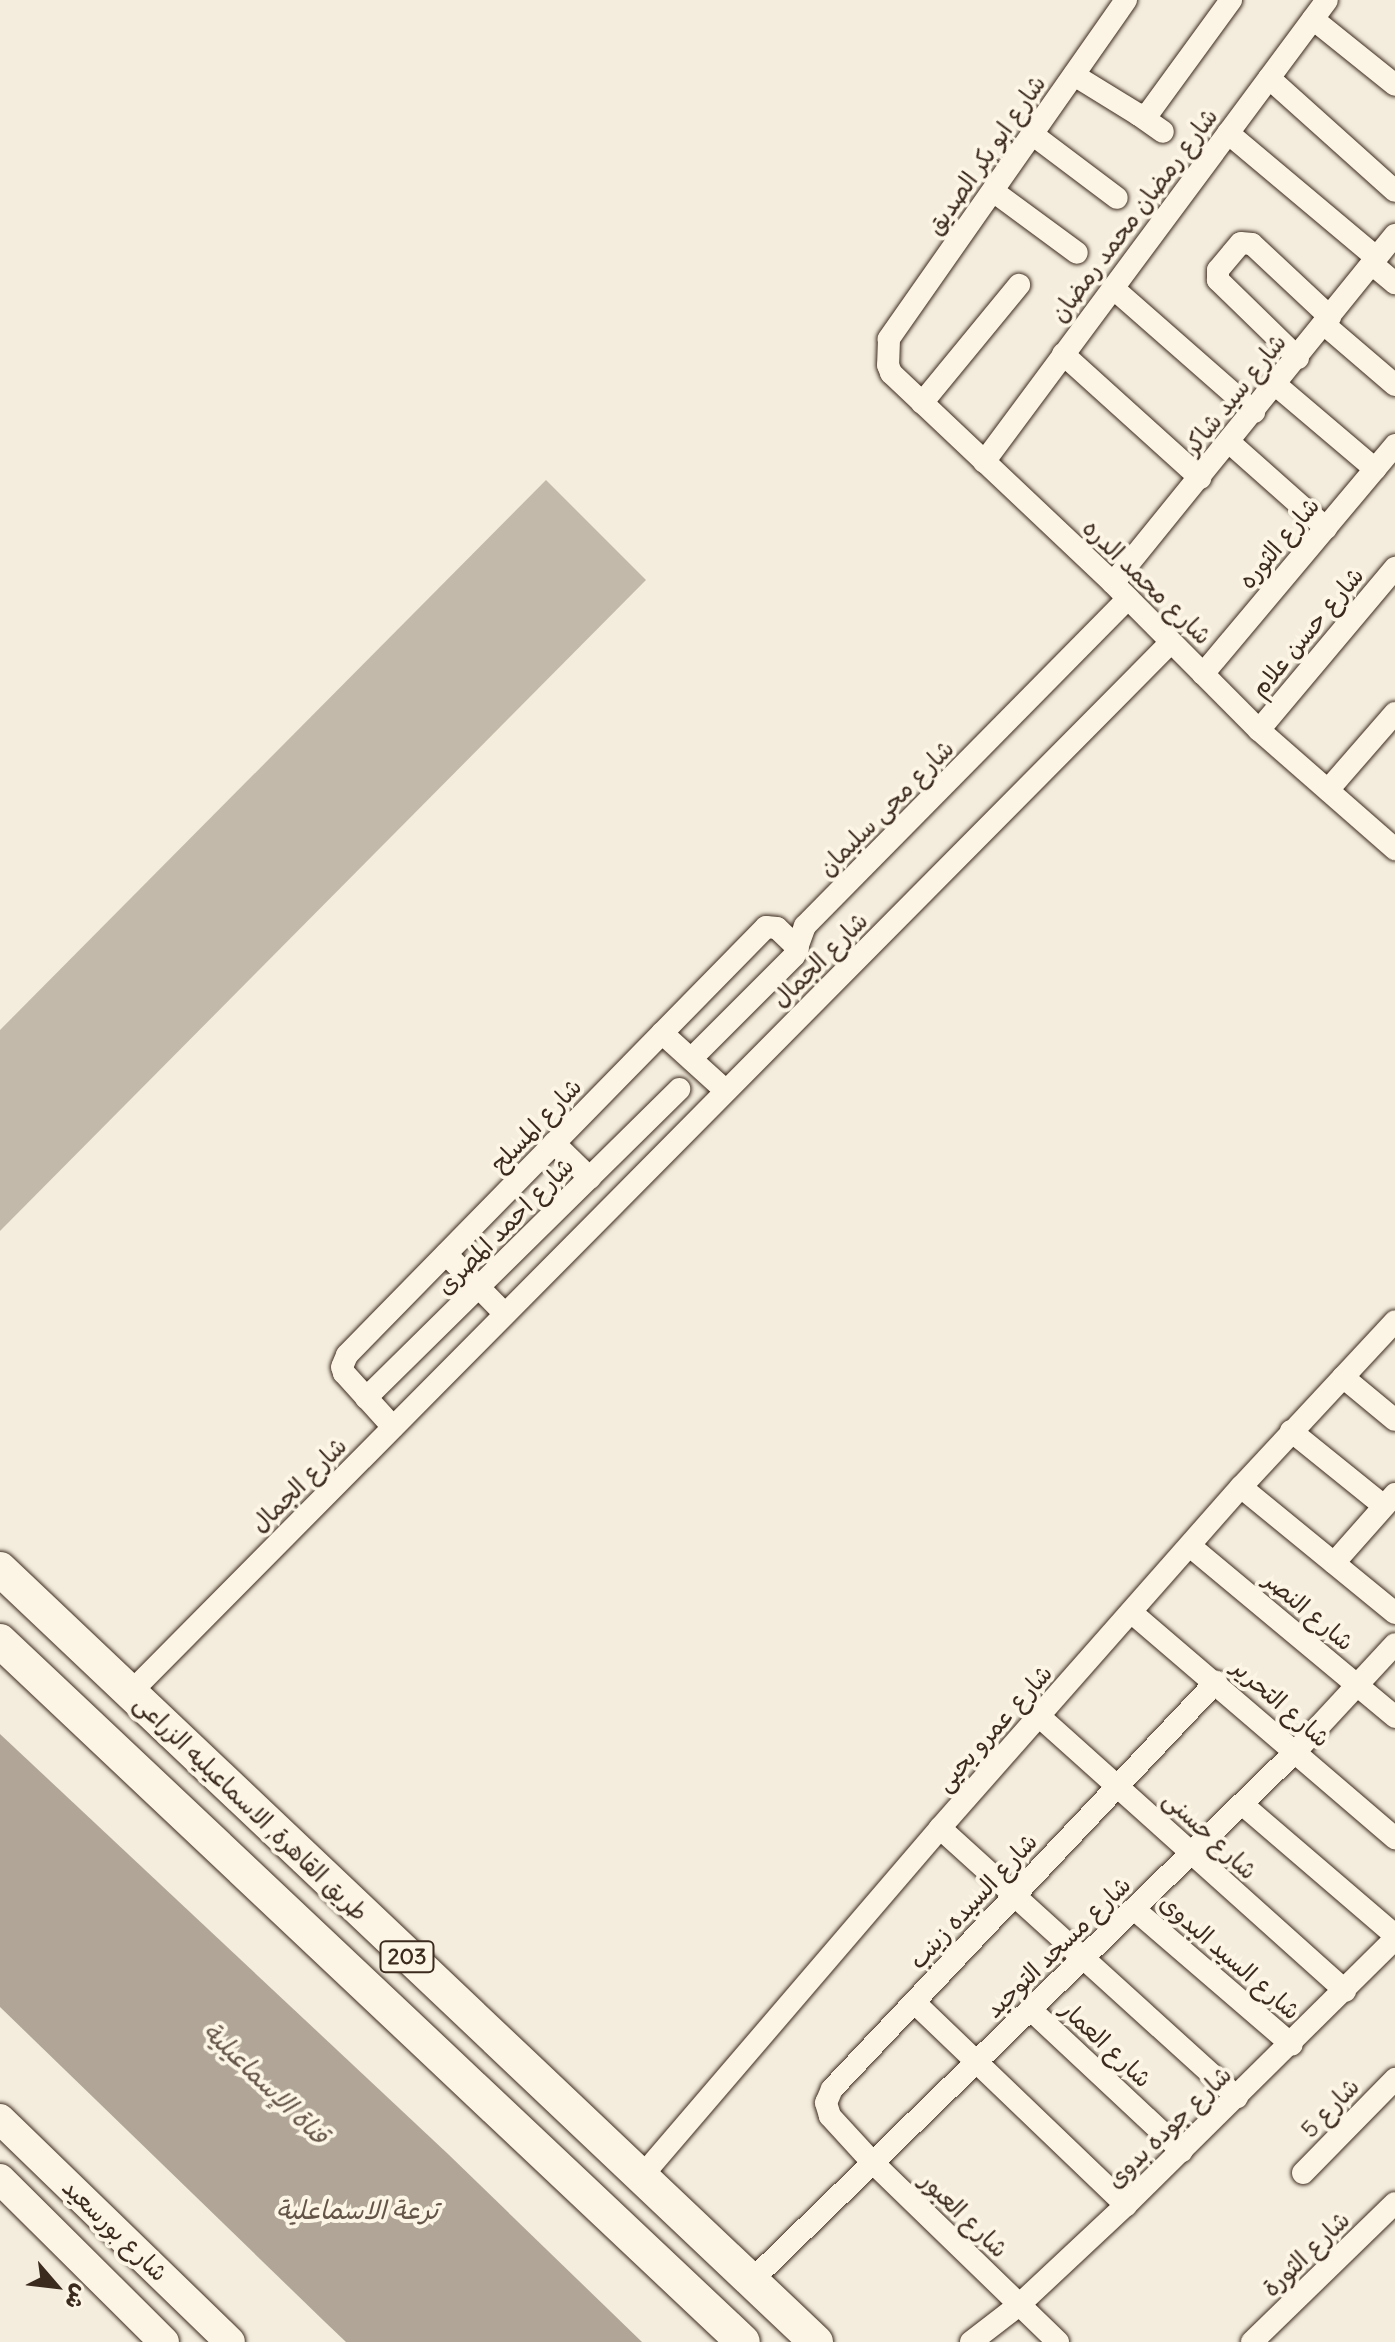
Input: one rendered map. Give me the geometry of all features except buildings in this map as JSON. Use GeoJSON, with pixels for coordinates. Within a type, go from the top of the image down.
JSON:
{"type":"FeatureCollection","features":[{"type":"Feature","properties":{"kind":"main road","name":"طريق القاهرة, الاسماعيليه الزراعى"},"geometry":{"type":"LineString","coordinates":[[0,1569],[816,2342]]}},
{"type":"Feature","properties":{"kind":"main road","name":"طريق القاهرة, الاسماعيليه الزراعى"},"geometry":{"type":"LineString","coordinates":[[0,1641],[743,2342]]}},
{"type":"Feature","properties":{"kind":"main road","name":"شارع بورسعيد"},"geometry":{"type":"LineString","coordinates":[[0,2119],[230,2342]]}},
{"type":"Feature","properties":{"kind":"main road","name":"شارع بورسعيد"},"geometry":{"type":"LineString","coordinates":[[0,2179],[164,2342]]}},
{"type":"Feature","properties":{"kind":"street","name":"شارع ابو بكر الصديق"},"geometry":{"type":"LineString","coordinates":[[889,339],[1126,0]]}},
{"type":"Feature","properties":{"kind":"street"},"geometry":{"type":"LineString","coordinates":[[1139,115],[1151,111],[1231,0]]}},
{"type":"Feature","properties":{"kind":"street","name":"شارع رمضان محمد رمضان"},"geometry":{"type":"LineString","coordinates":[[984,462],[1327,0]]}},
{"type":"Feature","properties":{"kind":"street"},"geometry":{"type":"LineString","coordinates":[[1313,19],[1395,85]]}},
{"type":"Feature","properties":{"kind":"street"},"geometry":{"type":"LineString","coordinates":[[1074,75],[1163,132]]}},
{"type":"Feature","properties":{"kind":"street"},"geometry":{"type":"LineString","coordinates":[[1269,78],[1395,191]]}},
{"type":"Feature","properties":{"kind":"street"},"geometry":{"type":"LineString","coordinates":[[1228,133],[1395,283]]}},
{"type":"Feature","properties":{"kind":"street"},"geometry":{"type":"LineString","coordinates":[[1032,134],[1117,198]]}},
{"type":"Feature","properties":{"kind":"street"},"geometry":{"type":"LineString","coordinates":[[993,191],[1077,253]]}},
{"type":"Feature","properties":{"kind":"street","name":"شارع سيد شاكر"},"geometry":{"type":"LineString","coordinates":[[1121,591],[1200,478],[1395,235]]}},
{"type":"Feature","properties":{"kind":"street"},"geometry":{"type":"LineString","coordinates":[[1298,358],[1218,280],[1218,270],[1241,243],[1252,244],[1395,385]]}},
{"type":"Feature","properties":{"kind":"street"},"geometry":{"type":"LineString","coordinates":[[922,403],[1019,285]]}},
{"type":"Feature","properties":{"kind":"street"},"geometry":{"type":"LineString","coordinates":[[1113,288],[1254,412]]}},
{"type":"Feature","properties":{"kind":"street","name":"شارع محمد الدره"},"geometry":{"type":"LineString","coordinates":[[889,339],[886,357],[891,373],[1121,591],[1259,730],[1395,849]]}},
{"type":"Feature","properties":{"kind":"street"},"geometry":{"type":"LineString","coordinates":[[1063,354],[1200,478]]}},
{"type":"Feature","properties":{"kind":"street"},"geometry":{"type":"LineString","coordinates":[[1276,385],[1375,469]]}},
{"type":"Feature","properties":{"kind":"street"},"geometry":{"type":"LineString","coordinates":[[1229,442],[1326,528]]}},
{"type":"Feature","properties":{"kind":"street","name":"شارع الثوره"},"geometry":{"type":"LineString","coordinates":[[1203,674],[1395,445]]}},
{"type":"Feature","properties":{"kind":"street","name":"شارع حسن علام"},"geometry":{"type":"LineString","coordinates":[[1259,730],[1395,568]]}},
{"type":"Feature","properties":{"kind":"street","name":"شارع محى سليمان"},"geometry":{"type":"LineString","coordinates":[[691,1059],[798,948],[805,926],[1121,591]]}},
{"type":"Feature","properties":{"kind":"street","name":"شارع الجمال"},"geometry":{"type":"LineString","coordinates":[[130,1693],[1171,642]]}},
{"type":"Feature","properties":{"kind":"street"},"geometry":{"type":"LineString","coordinates":[[1328,790],[1395,713]]}},
{"type":"Feature","properties":{"kind":"street","name":"شارع المسلح"},"geometry":{"type":"LineString","coordinates":[[366,1398],[344,1373],[343,1360],[766,927],[777,928],[798,948]]}},
{"type":"Feature","properties":{"kind":"street"},"geometry":{"type":"LineString","coordinates":[[662,1033],[726,1091]]}},
{"type":"Feature","properties":{"kind":"street","name":"شارع احمد المصرى"},"geometry":{"type":"LineString","coordinates":[[366,1398],[679,1089]]}},
{"type":"Feature","properties":{"kind":"street"},"geometry":{"type":"LineString","coordinates":[[554,1143],[590,1178]]}},
{"type":"Feature","properties":{"kind":"street"},"geometry":{"type":"LineString","coordinates":[[534,1233],[559,1260]]}},
{"type":"Feature","properties":{"kind":"street"},"geometry":{"type":"LineString","coordinates":[[446,1254],[505,1314]]}},
{"type":"Feature","properties":{"kind":"street","name":"شارع عمرو يحيى"},"geometry":{"type":"LineString","coordinates":[[641,2177],[940,1828],[1291,1431],[1395,1321]]}},
{"type":"Feature","properties":{"kind":"street"},"geometry":{"type":"LineString","coordinates":[[1343,1377],[1395,1420]]}},
{"type":"Feature","properties":{"kind":"street"},"geometry":{"type":"LineString","coordinates":[[366,1398],[393,1427]]}},
{"type":"Feature","properties":{"kind":"street"},"geometry":{"type":"LineString","coordinates":[[1291,1431],[1390,1500],[1334,1563]]}},
{"type":"Feature","properties":{"kind":"street"},"geometry":{"type":"LineString","coordinates":[[1241,1487],[1395,1613]]}},
{"type":"Feature","properties":{"kind":"street","name":"شارع النصر"},"geometry":{"type":"LineString","coordinates":[[1190,1546],[1395,1717]]}},
{"type":"Feature","properties":{"kind":"street","name":"شارع التحرير"},"geometry":{"type":"LineString","coordinates":[[1131,1612],[1297,1750],[1395,1838]]}},
{"type":"Feature","properties":{"kind":"street","name":"شارع مسجد التوحيد"},"geometry":{"type":"LineString","coordinates":[[750,2282],[1297,1750],[1395,1644]]}},
{"type":"Feature","properties":{"kind":"street","name":"شارع السيده زينب"},"geometry":{"type":"LineString","coordinates":[[873,2163],[830,2116],[826,2103],[832,2089],[1216,1682]]}},
{"type":"Feature","properties":{"kind":"street","name":"شارع حسنى"},"geometry":{"type":"LineString","coordinates":[[1040,1717],[1119,1784],[1190,1855],[1345,1991]]}},
{"type":"Feature","properties":{"kind":"street"},"geometry":{"type":"LineString","coordinates":[[1242,1804],[1395,1937]]}},
{"type":"Feature","properties":{"kind":"street"},"geometry":{"type":"LineString","coordinates":[[940,1828],[1237,2097]]}},
{"type":"Feature","properties":{"kind":"street","name":"شارع السيد البدوى"},"geometry":{"type":"LineString","coordinates":[[1134,1909],[1292,2045]]}},
{"type":"Feature","properties":{"kind":"street","name":"شارع جوده بدوى"},"geometry":{"type":"LineString","coordinates":[[971,2342],[1019,2305],[1126,2205],[1292,2045],[1395,1937]]}},
{"type":"Feature","properties":{"kind":"street"},"geometry":{"type":"LineString","coordinates":[[914,2002],[1126,2205]]}},
{"type":"Feature","properties":{"kind":"street","name":"شارع العمار"},"geometry":{"type":"LineString","coordinates":[[1030,2009],[1182,2151]]}},
{"type":"Feature","properties":{"kind":"street","name":"شارع 5"},"geometry":{"type":"LineString","coordinates":[[1303,2173],[1395,2079]]}},
{"type":"Feature","properties":{"kind":"street","name":"شارع العبور"},"geometry":{"type":"LineString","coordinates":[[873,2163],[1058,2342]]}},
{"type":"Feature","properties":{"kind":"street","name":"شارع الثورة"},"geometry":{"type":"LineString","coordinates":[[1252,2342],[1395,2203]]}},
{"type":"Feature","properties":{"kind":"water","name":"ترعة الاسماعلية"},"geometry":{"type":"Polygon","coordinates":[[[0,1734],[448,2154],[642,2342],[346,2342],[0,2007],[0,1734]]]}},
{"type":"Feature","properties":{"kind":"water label","name":"قناة الإسماعيلية"},"geometry":{"type":"Point","coordinates":[266,2083]}}]}
